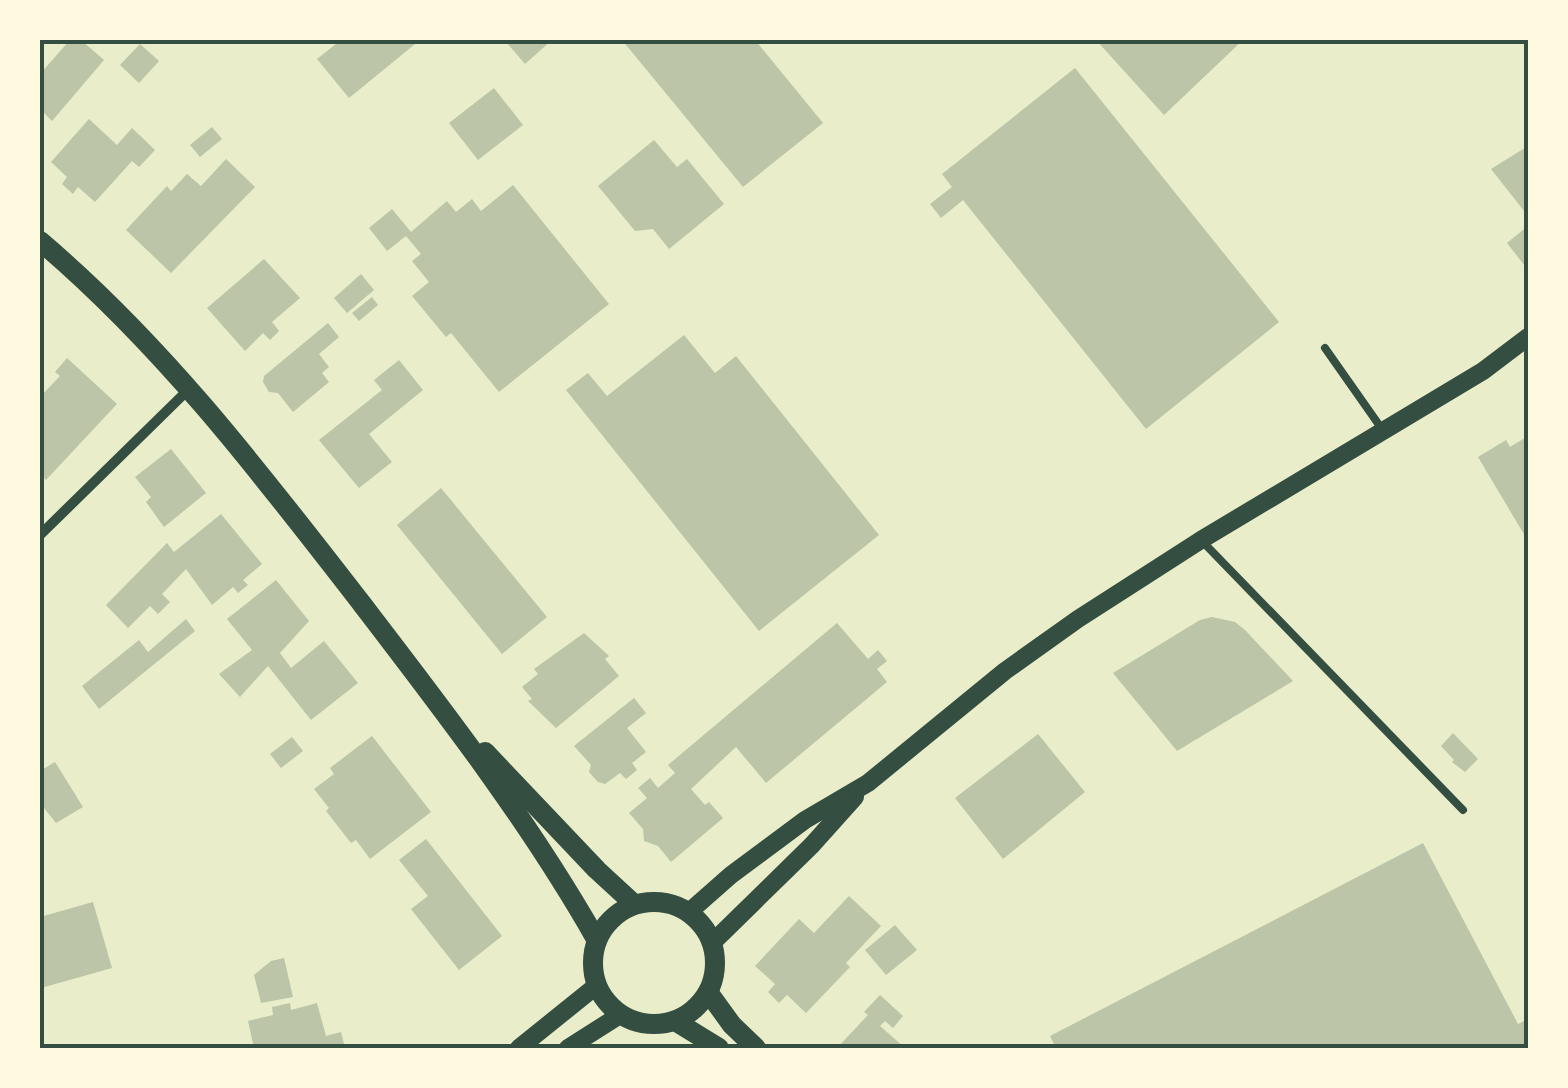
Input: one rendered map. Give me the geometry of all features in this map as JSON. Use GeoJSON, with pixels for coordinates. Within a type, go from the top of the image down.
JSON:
{"type":"FeatureCollection","features":[{"type":"Feature","properties":{"kind":"main road"},"geometry":{"type":"LineString","coordinates":[[40,240],[144,338],[190,388],[437,702],[569,891],[596,939]]}},
{"type":"Feature","properties":{"kind":"main road"},"geometry":{"type":"LineString","coordinates":[[437,702],[634,904]]}},
{"type":"Feature","properties":{"kind":"main road"},"geometry":{"type":"LineString","coordinates":[[653,901],[689,912],[703,926],[716,960],[708,992],[695,1010],[675,1021],[651,1025],[620,1015],[596,986],[592,961],[596,939],[605,924],[634,904],[653,901]]}},
{"type":"Feature","properties":{"kind":"main road"},"geometry":{"type":"LineString","coordinates":[[708,992],[732,1025],[756,1048]]}},
{"type":"Feature","properties":{"kind":"main road"},"geometry":{"type":"LineString","coordinates":[[675,1021],[718,1048]]}},
{"type":"Feature","properties":{"kind":"street"},"geometry":{"type":"LineString","coordinates":[[689,912],[806,820],[868,783],[1006,670],[1078,619],[1201,540],[1483,371],[1528,337]]}},
{"type":"Feature","properties":{"kind":"street"},"geometry":{"type":"LineString","coordinates":[[1483,371],[1528,350]]}},
{"type":"Feature","properties":{"kind":"street"},"geometry":{"type":"LineString","coordinates":[[40,535],[190,388]]}},
{"type":"Feature","properties":{"kind":"street"},"geometry":{"type":"LineString","coordinates":[[712,944],[812,846],[868,783]]}},
{"type":"Feature","properties":{"kind":"street"},"geometry":{"type":"LineString","coordinates":[[519,1048],[596,986]]}},
{"type":"Feature","properties":{"kind":"street"},"geometry":{"type":"LineString","coordinates":[[568,1048],[620,1015]]}},
{"type":"Feature","properties":{"kind":"lane"},"geometry":{"type":"LineString","coordinates":[[1325,348],[1384,432]]}},
{"type":"Feature","properties":{"kind":"lane"},"geometry":{"type":"LineString","coordinates":[[1201,540],[1463,810]]}},
{"type":"Feature","properties":{"kind":"building"},"geometry":{"type":"Polygon","coordinates":[[[70,40],[81,40],[104,60],[52,121],[43,112],[40,115],[40,74],[70,40]]]}},
{"type":"Feature","properties":{"kind":"building"},"geometry":{"type":"Polygon","coordinates":[[[341,40],[420,40],[349,98],[317,59],[341,40]]]}},
{"type":"Feature","properties":{"kind":"building"},"geometry":{"type":"Polygon","coordinates":[[[508,40],[552,40],[525,64],[508,40]]]}},
{"type":"Feature","properties":{"kind":"building"},"geometry":{"type":"Polygon","coordinates":[[[622,40],[755,40],[823,123],[743,187],[622,40]]]}},
{"type":"Feature","properties":{"kind":"building"},"geometry":{"type":"Polygon","coordinates":[[[1096,40],[1191,40],[1196,44],[1201,40],[1243,40],[1164,115],[1096,40]]]}},
{"type":"Feature","properties":{"kind":"building"},"geometry":{"type":"Polygon","coordinates":[[[140,44],[159,61],[139,83],[120,65],[140,44]]]}},
{"type":"Feature","properties":{"kind":"building"},"geometry":{"type":"Polygon","coordinates":[[[1075,68],[1279,322],[1146,429],[963,200],[941,218],[930,204],[952,187],[942,174],[1075,68]]]}},
{"type":"Feature","properties":{"kind":"building"},"geometry":{"type":"Polygon","coordinates":[[[494,88],[523,125],[478,160],[449,123],[494,88]]]}},
{"type":"Feature","properties":{"kind":"building"},"geometry":{"type":"Polygon","coordinates":[[[89,119],[117,145],[132,128],[155,150],[139,167],[132,161],[95,202],[78,187],[73,194],[62,184],[67,177],[51,162],[89,119]]]}},
{"type":"Feature","properties":{"kind":"building"},"geometry":{"type":"Polygon","coordinates":[[[212,127],[222,139],[200,157],[190,145],[212,127]]]}},
{"type":"Feature","properties":{"kind":"building"},"geometry":{"type":"Polygon","coordinates":[[[654,140],[677,167],[687,159],[724,204],[669,249],[653,229],[635,231],[598,186],[654,140]]]}},
{"type":"Feature","properties":{"kind":"building"},"geometry":{"type":"Polygon","coordinates":[[[1528,146],[1528,216],[1491,169],[1528,146]]]}},
{"type":"Feature","properties":{"kind":"building"},"geometry":{"type":"Polygon","coordinates":[[[226,159],[255,187],[171,273],[126,230],[167,186],[171,191],[187,174],[201,186],[226,159]]]}},
{"type":"Feature","properties":{"kind":"building"},"geometry":{"type":"Polygon","coordinates":[[[513,185],[609,304],[499,392],[451,333],[446,337],[412,296],[429,282],[412,261],[421,254],[406,236],[387,251],[369,228],[392,209],[411,232],[447,201],[456,212],[472,199],[481,211],[513,185]]]}},
{"type":"Feature","properties":{"kind":"building"},"geometry":{"type":"Polygon","coordinates":[[[1528,226],[1528,270],[1507,243],[1528,226]]]}},
{"type":"Feature","properties":{"kind":"building"},"geometry":{"type":"Polygon","coordinates":[[[264,259],[300,298],[272,322],[279,331],[270,340],[263,333],[245,351],[207,308],[264,259]]]}},
{"type":"Feature","properties":{"kind":"building"},"geometry":{"type":"Polygon","coordinates":[[[361,274],[374,290],[347,313],[334,298],[361,274]]]}},
{"type":"Feature","properties":{"kind":"building"},"geometry":{"type":"Polygon","coordinates":[[[372,297],[378,305],[359,321],[352,313],[372,297]]]}},
{"type":"Feature","properties":{"kind":"building"},"geometry":{"type":"Polygon","coordinates":[[[328,323],[339,337],[319,354],[329,367],[322,373],[329,382],[293,412],[278,393],[269,392],[264,376],[328,323]]]}},
{"type":"Feature","properties":{"kind":"building"},"geometry":{"type":"Polygon","coordinates":[[[684,335],[715,373],[736,356],[879,535],[759,631],[566,390],[588,373],[607,396],[684,335]]]}},
{"type":"Feature","properties":{"kind":"building"},"geometry":{"type":"Polygon","coordinates":[[[67,358],[117,404],[46,480],[40,474],[40,397],[60,376],[55,372],[67,358]]]}},
{"type":"Feature","properties":{"kind":"building"},"geometry":{"type":"Polygon","coordinates":[[[399,360],[423,390],[369,434],[392,462],[359,488],[319,440],[382,390],[374,380],[399,360]]]}},
{"type":"Feature","properties":{"kind":"building"},"geometry":{"type":"Polygon","coordinates":[[[1528,436],[1528,541],[1478,457],[1506,440],[1510,447],[1528,436]]]}},
{"type":"Feature","properties":{"kind":"building"},"geometry":{"type":"Polygon","coordinates":[[[171,449],[206,493],[164,527],[146,502],[151,497],[135,477],[171,449]]]}},
{"type":"Feature","properties":{"kind":"building"},"geometry":{"type":"Polygon","coordinates":[[[441,488],[547,617],[502,654],[397,525],[441,488]]]}},
{"type":"Feature","properties":{"kind":"building"},"geometry":{"type":"Polygon","coordinates":[[[221,514],[262,564],[243,580],[248,585],[238,593],[233,587],[212,605],[186,569],[162,594],[170,602],[158,614],[150,606],[128,628],[106,605],[167,543],[174,552],[221,514]]]}},
{"type":"Feature","properties":{"kind":"building"},"geometry":{"type":"Polygon","coordinates":[[[276,580],[309,621],[280,653],[291,668],[324,641],[358,683],[311,720],[268,666],[240,697],[219,674],[252,650],[227,619],[276,580]]]}},
{"type":"Feature","properties":{"kind":"building"},"geometry":{"type":"Polygon","coordinates":[[[1212,617],[1235,622],[1293,681],[1177,751],[1113,673],[1200,620],[1212,617]]]}},
{"type":"Feature","properties":{"kind":"building"},"geometry":{"type":"Polygon","coordinates":[[[186,619],[195,631],[99,709],[82,686],[139,640],[148,652],[186,619]]]}},
{"type":"Feature","properties":{"kind":"building"},"geometry":{"type":"Polygon","coordinates":[[[837,623],[868,659],[878,650],[887,661],[877,669],[887,682],[766,783],[736,747],[691,789],[723,818],[671,862],[658,846],[644,841],[643,829],[629,813],[647,798],[638,788],[650,778],[658,788],[675,773],[668,765],[837,623]]]}},
{"type":"Feature","properties":{"kind":"building"},"geometry":{"type":"Polygon","coordinates":[[[584,633],[609,656],[605,659],[619,676],[556,728],[528,701],[532,699],[522,687],[538,674],[534,669],[584,633]]]}},
{"type":"Feature","properties":{"kind":"building"},"geometry":{"type":"Polygon","coordinates":[[[634,698],[646,713],[627,728],[646,752],[632,763],[637,770],[626,779],[620,773],[605,784],[598,782],[589,772],[591,765],[574,746],[634,698]]]}},
{"type":"Feature","properties":{"kind":"building"},"geometry":{"type":"Polygon","coordinates":[[[1453,733],[1478,759],[1465,772],[1441,746],[1453,733]]]}},
{"type":"Feature","properties":{"kind":"building"},"geometry":{"type":"Polygon","coordinates":[[[1038,734],[1085,792],[1003,859],[955,798],[1038,734]]]}},
{"type":"Feature","properties":{"kind":"building"},"geometry":{"type":"Polygon","coordinates":[[[372,736],[431,812],[370,859],[356,840],[351,843],[314,789],[334,774],[330,768],[372,736]]]}},
{"type":"Feature","properties":{"kind":"building"},"geometry":{"type":"Polygon","coordinates":[[[292,737],[303,751],[281,768],[270,754],[292,737]]]}},
{"type":"Feature","properties":{"kind":"building"},"geometry":{"type":"Polygon","coordinates":[[[55,762],[83,807],[56,823],[40,803],[40,771],[55,762]]]}},
{"type":"Feature","properties":{"kind":"building"},"geometry":{"type":"Polygon","coordinates":[[[426,839],[502,936],[459,970],[411,909],[428,896],[399,860],[426,839]]]}},
{"type":"Feature","properties":{"kind":"building"},"geometry":{"type":"Polygon","coordinates":[[[1423,843],[1518,1024],[1528,1019],[1528,1048],[1056,1048],[1050,1036],[1423,843]]]}},
{"type":"Feature","properties":{"kind":"building"},"geometry":{"type":"Polygon","coordinates":[[[849,896],[881,926],[846,963],[850,967],[806,1013],[787,995],[779,1003],[768,992],[775,984],[755,966],[799,919],[814,933],[849,896]]]}},
{"type":"Feature","properties":{"kind":"building"},"geometry":{"type":"Polygon","coordinates":[[[93,902],[112,968],[41,988],[40,917],[93,902]]]}},
{"type":"Feature","properties":{"kind":"building"},"geometry":{"type":"Polygon","coordinates":[[[895,925],[917,950],[886,975],[865,950],[895,925]]]}},
{"type":"Feature","properties":{"kind":"building"},"geometry":{"type":"Polygon","coordinates":[[[284,958],[293,997],[261,1003],[254,975],[271,961],[284,958]]]}},
{"type":"Feature","properties":{"kind":"building"},"geometry":{"type":"Polygon","coordinates":[[[880,995],[903,1016],[893,1028],[885,1021],[880,1026],[905,1048],[837,1048],[868,1015],[864,1012],[880,995]]]}},
{"type":"Feature","properties":{"kind":"building"},"geometry":{"type":"Polygon","coordinates":[[[290,1003],[291,1010],[317,1003],[326,1036],[341,1032],[345,1048],[254,1048],[248,1021],[273,1015],[272,1007],[290,1003]]]}}]}
